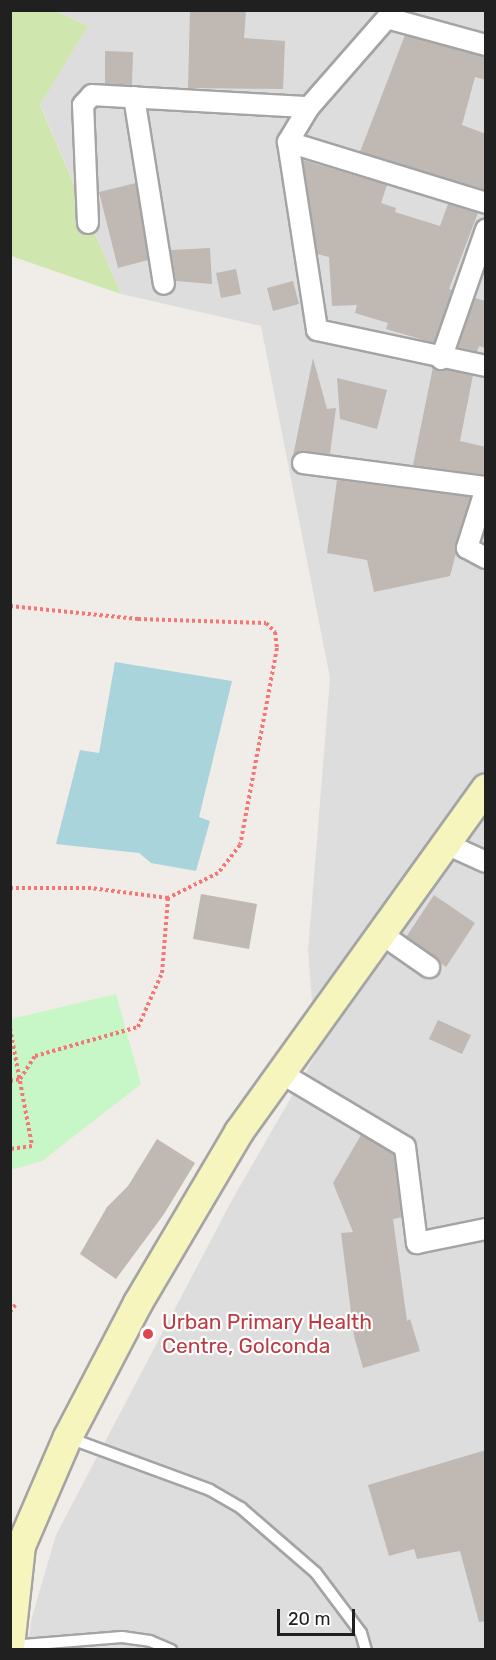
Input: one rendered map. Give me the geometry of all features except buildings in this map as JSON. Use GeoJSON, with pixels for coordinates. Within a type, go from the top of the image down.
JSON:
{"type":"FeatureCollection","features":[{"type":"Feature","properties":{"kind":"street"},"geometry":{"type":"LineString","coordinates":[[486,45],[390,14],[309,106],[288,141],[317,330],[441,359],[486,366]]}},
{"type":"Feature","properties":{"kind":"street"},"geometry":{"type":"LineString","coordinates":[[88,223],[83,105],[92,94],[309,106]]}},
{"type":"Feature","properties":{"kind":"street"},"geometry":{"type":"LineString","coordinates":[[134,97],[164,284]]}},
{"type":"Feature","properties":{"kind":"street"},"geometry":{"type":"LineString","coordinates":[[288,141],[486,203]]}},
{"type":"Feature","properties":{"kind":"street"},"geometry":{"type":"LineString","coordinates":[[441,359],[486,230]]}},
{"type":"Feature","properties":{"kind":"street"},"geometry":{"type":"LineString","coordinates":[[303,464],[486,488],[467,548],[486,558]]}},
{"type":"Feature","properties":{"kind":"street"},"geometry":{"type":"LineString","coordinates":[[11,1646],[21,1546],[68,1437],[138,1303],[239,1132],[444,843],[486,788]]}},
{"type":"Feature","properties":{"kind":"street"},"geometry":{"type":"LineString","coordinates":[[444,843],[486,862]]}},
{"type":"Feature","properties":{"kind":"street"},"geometry":{"type":"LineString","coordinates":[[380,933],[429,967]]}},
{"type":"Feature","properties":{"kind":"street"},"geometry":{"type":"LineString","coordinates":[[281,1073],[405,1147],[417,1243],[486,1229]]}},
{"type":"Feature","properties":{"kind":"lane"},"geometry":{"type":"LineString","coordinates":[[68,1437],[210,1490],[241,1508],[316,1573],[361,1633],[366,1650]]}},
{"type":"Feature","properties":{"kind":"lane"},"geometry":{"type":"LineString","coordinates":[[11,1646],[122,1637],[150,1641],[171,1650]]}},
{"type":"Feature","properties":{"kind":"path"},"geometry":{"type":"LineString","coordinates":[[10,606],[138,619],[266,623],[275,632],[277,648],[240,845],[218,873],[168,898],[92,888],[10,888]]}},
{"type":"Feature","properties":{"kind":"path"},"geometry":{"type":"LineString","coordinates":[[10,1081],[20,1079],[35,1056],[138,1027],[162,973],[168,898]]}},
{"type":"Feature","properties":{"kind":"path"},"geometry":{"type":"LineString","coordinates":[[10,1028],[32,1146],[10,1149]]}},
{"type":"Feature","properties":{"kind":"path"},"geometry":{"type":"LineString","coordinates":[[10,1312],[16,1304]]}},
{"type":"Feature","properties":{"kind":"shaded area"},"geometry":{"type":"Polygon","coordinates":[[[56,11],[485,11],[485,1649],[27,1650],[32,1617],[56,1535],[232,1200],[316,1054],[308,951],[330,678],[261,326],[121,294],[40,104],[88,26],[56,11]]]}},
{"type":"Feature","properties":{"kind":"green space"},"geometry":{"type":"Polygon","coordinates":[[[11,11],[56,11],[88,26],[40,105],[121,294],[11,256],[11,11]]]}},
{"type":"Feature","properties":{"kind":"green space"},"geometry":{"type":"Polygon","coordinates":[[[116,994],[141,1084],[42,1161],[11,1170],[11,1019],[116,994]]]}},
{"type":"Feature","properties":{"kind":"water"},"geometry":{"type":"Polygon","coordinates":[[[115,662],[232,681],[199,817],[210,821],[196,871],[151,863],[139,853],[56,844],[80,750],[99,753],[115,662]]]}},
{"type":"Feature","properties":{"kind":"place","name":"Urban Primary Health Centre, Golconda"},"geometry":{"type":"Point","coordinates":[148,1334]}}]}
